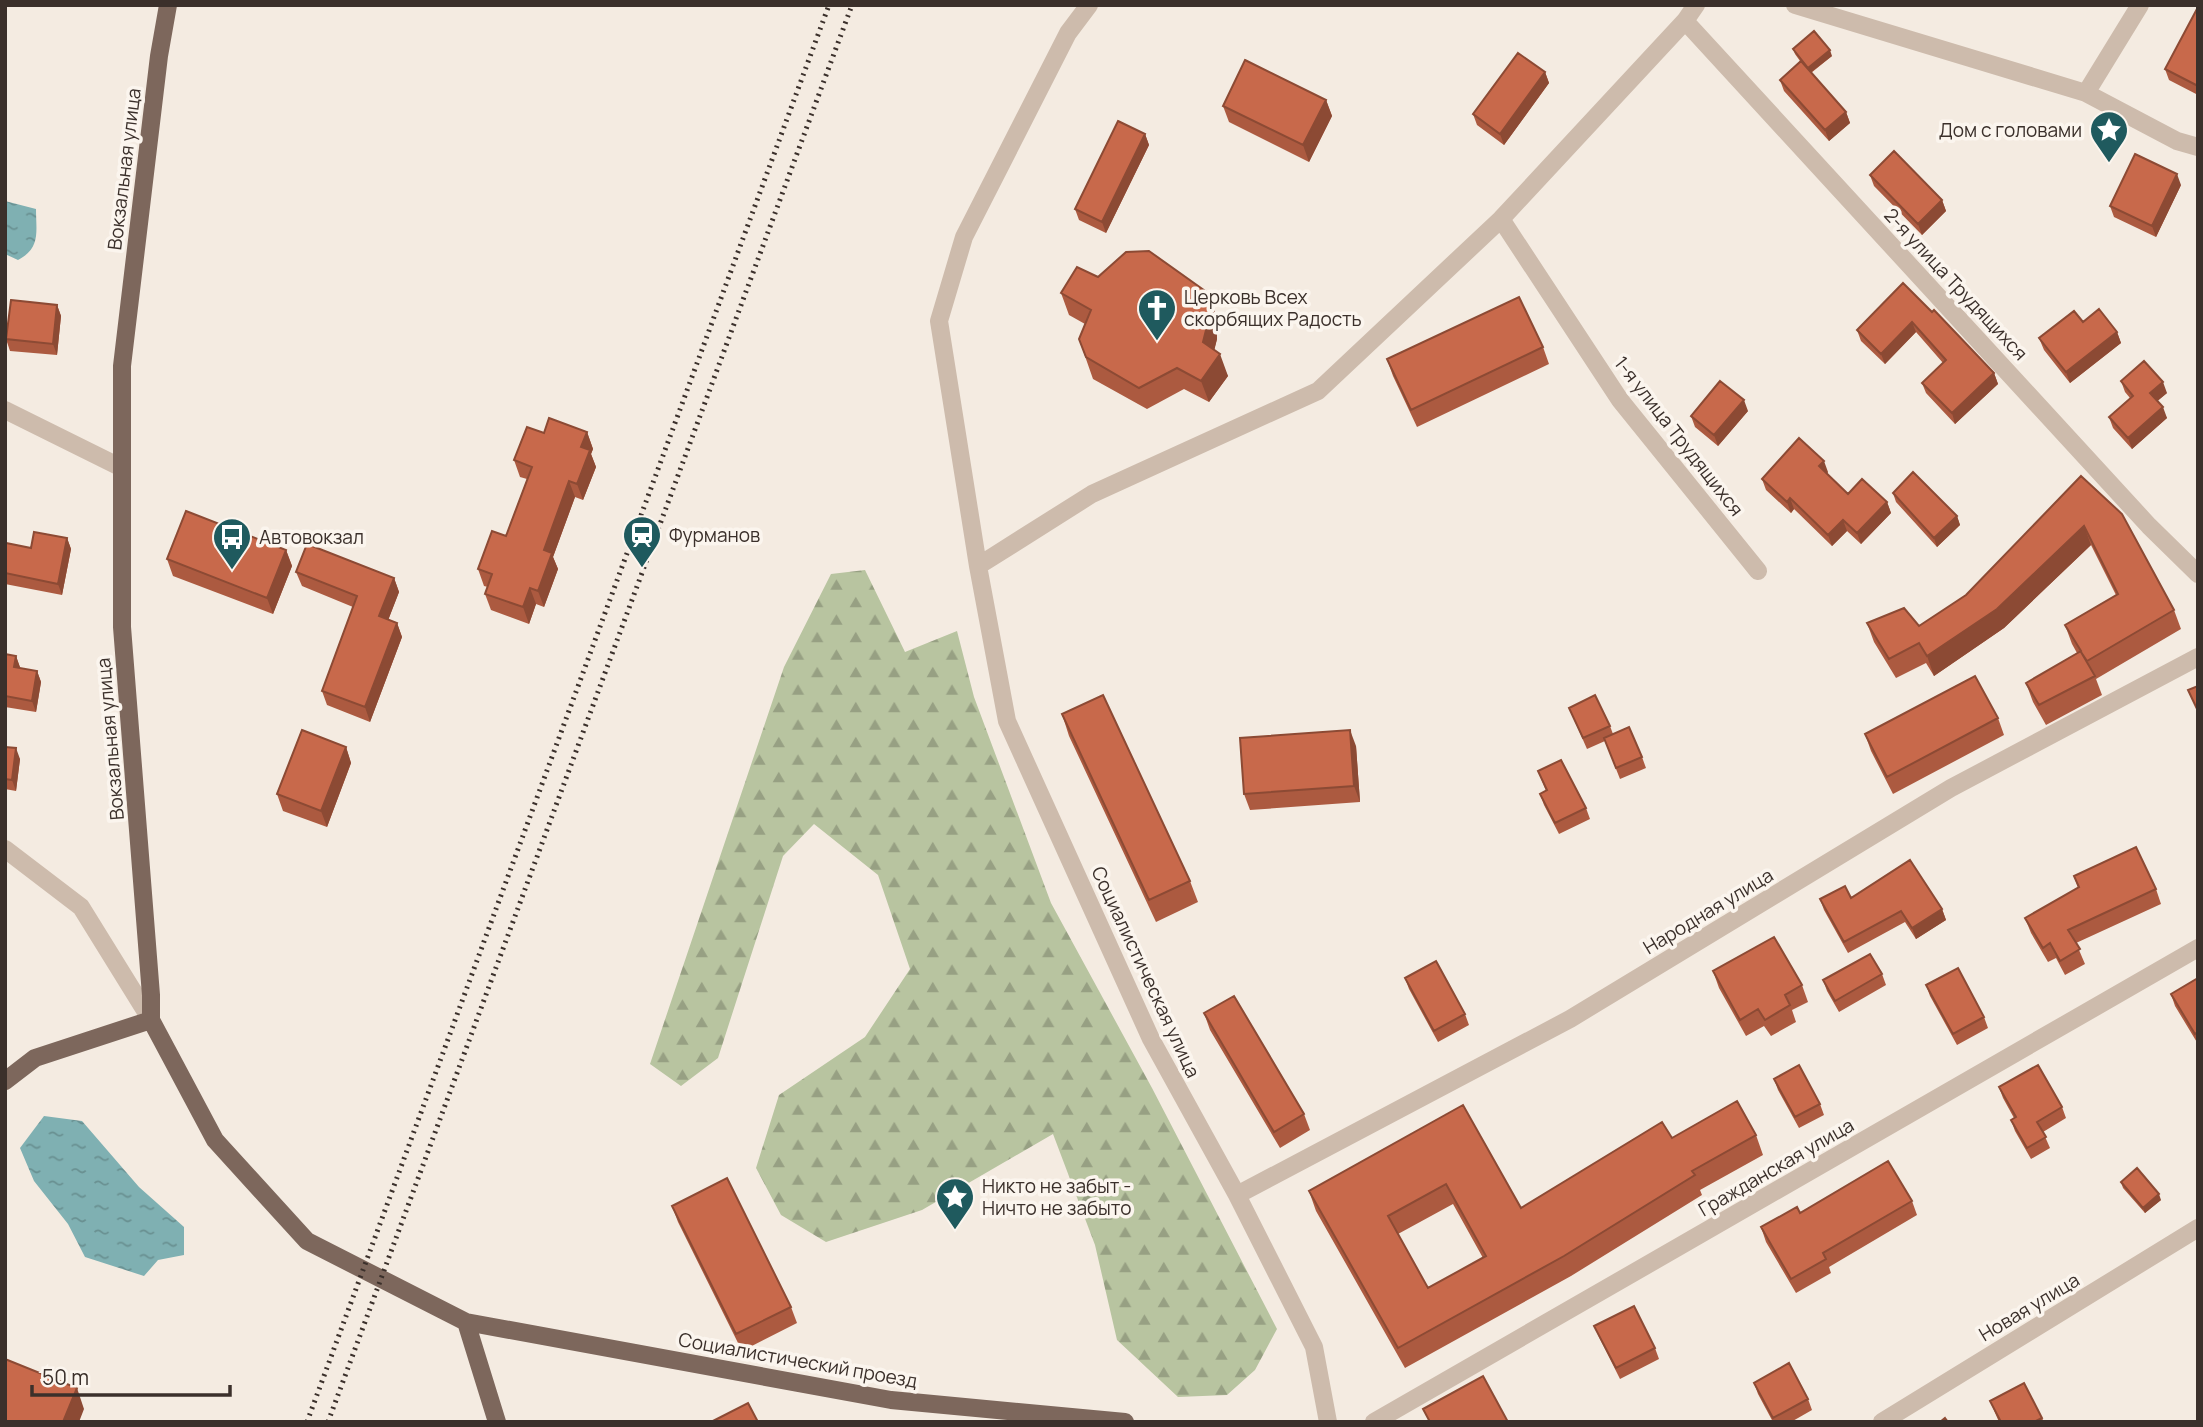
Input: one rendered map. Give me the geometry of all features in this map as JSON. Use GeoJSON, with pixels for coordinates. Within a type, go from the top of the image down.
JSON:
{"type":"FeatureCollection","features":[{"type":"Feature","properties":{"kind":"main road","name":"Вокзальная улица"},"geometry":{"type":"LineString","coordinates":[[168,5],[159,56],[122,366],[121,627],[151,1020],[215,1140],[307,1241],[466,1322]]}},
{"type":"Feature","properties":{"kind":"main road"},"geometry":{"type":"LineString","coordinates":[[5,1081],[35,1058],[151,1020]]}},
{"type":"Feature","properties":{"kind":"main road"},"geometry":{"type":"LineString","coordinates":[[466,1322],[497,1422]]}},
{"type":"Feature","properties":{"kind":"main road","name":"Социалистический проезд"},"geometry":{"type":"LineString","coordinates":[[466,1322],[891,1400],[1125,1422]]}},
{"type":"Feature","properties":{"kind":"street","name":"Социалистическая улица"},"geometry":{"type":"LineString","coordinates":[[1089,5],[1068,33],[964,237],[939,321],[978,566],[1007,721],[1151,1039],[1237,1195],[1314,1347],[1328,1422]]}},
{"type":"Feature","properties":{"kind":"street"},"geometry":{"type":"LineString","coordinates":[[978,566],[1091,494],[1318,391],[1501,219],[1685,21],[1696,5]]}},
{"type":"Feature","properties":{"kind":"street"},"geometry":{"type":"LineString","coordinates":[[1795,5],[2086,93],[2177,141],[2198,148]]}},
{"type":"Feature","properties":{"kind":"street"},"geometry":{"type":"LineString","coordinates":[[2086,93],[2140,5]]}},
{"type":"Feature","properties":{"kind":"street","name":"2-я улица Трудящихся"},"geometry":{"type":"LineString","coordinates":[[1685,21],[2140,515],[2198,574]]}},
{"type":"Feature","properties":{"kind":"street","name":"1-я улица Трудящихся"},"geometry":{"type":"LineString","coordinates":[[1501,219],[1620,400],[1758,571]]}},
{"type":"Feature","properties":{"kind":"street"},"geometry":{"type":"LineString","coordinates":[[5,410],[122,468]]}},
{"type":"Feature","properties":{"kind":"street","name":"Народная улица"},"geometry":{"type":"LineString","coordinates":[[1237,1195],[1570,1019],[1951,788],[2198,657]]}},
{"type":"Feature","properties":{"kind":"street"},"geometry":{"type":"LineString","coordinates":[[5,849],[81,907],[151,1020]]}},
{"type":"Feature","properties":{"kind":"street","name":"Гражданская улица"},"geometry":{"type":"LineString","coordinates":[[1374,1422],[2198,948]]}},
{"type":"Feature","properties":{"kind":"street","name":"Новая улица"},"geometry":{"type":"LineString","coordinates":[[1882,1422],[2198,1228]]}},
{"type":"Feature","properties":{"kind":"green space"},"geometry":{"type":"Polygon","coordinates":[[[865,570],[905,652],[957,631],[974,697],[1051,903],[1152,1088],[1277,1329],[1255,1370],[1227,1395],[1178,1397],[1117,1340],[1095,1245],[1053,1134],[922,1210],[826,1242],[781,1215],[756,1168],[779,1095],[865,1037],[910,969],[878,875],[814,824],[783,856],[718,1058],[681,1086],[650,1064],[784,667],[831,574],[865,570]]]}},
{"type":"Feature","properties":{"kind":"water"},"geometry":{"type":"Polygon","coordinates":[[[5,201],[36,209],[34,245],[18,260],[5,254],[5,201]]]}},
{"type":"Feature","properties":{"kind":"water"},"geometry":{"type":"Polygon","coordinates":[[[44,1116],[82,1121],[139,1187],[184,1227],[184,1255],[158,1260],[144,1276],[85,1257],[68,1224],[34,1181],[20,1148],[44,1116]]]}},
{"type":"Feature","properties":{"kind":"building"},"geometry":{"type":"Polygon","coordinates":[[[2198,7],[2198,86],[2165,69],[2198,7]]]}},
{"type":"Feature","properties":{"kind":"building"},"geometry":{"type":"Polygon","coordinates":[[[1814,31],[1830,50],[1808,68],[1793,49],[1814,31]]]}},
{"type":"Feature","properties":{"kind":"building"},"geometry":{"type":"Polygon","coordinates":[[[1518,53],[1545,72],[1500,134],[1473,114],[1518,53]]]}},
{"type":"Feature","properties":{"kind":"building"},"geometry":{"type":"Polygon","coordinates":[[[1245,60],[1326,100],[1303,145],[1223,106],[1245,60]]]}},
{"type":"Feature","properties":{"kind":"building"},"geometry":{"type":"Polygon","coordinates":[[[1801,61],[1846,112],[1825,130],[1780,80],[1801,61]]]}},
{"type":"Feature","properties":{"kind":"building"},"geometry":{"type":"Polygon","coordinates":[[[1118,121],[1145,134],[1102,222],[1075,209],[1118,121]]]}},
{"type":"Feature","properties":{"kind":"building"},"geometry":{"type":"Polygon","coordinates":[[[1894,151],[1942,200],[1918,224],[1870,175],[1894,151]]]}},
{"type":"Feature","properties":{"kind":"building"},"geometry":{"type":"Polygon","coordinates":[[[2135,154],[2177,174],[2152,226],[2110,206],[2135,154]]]}},
{"type":"Feature","properties":{"kind":"building","name":"Церковь Всех скорбящих Радость"},"geometry":{"type":"Polygon","coordinates":[[[1149,251],[1208,293],[1209,318],[1203,342],[1220,354],[1201,381],[1177,368],[1139,388],[1086,357],[1079,339],[1091,310],[1061,293],[1077,267],[1098,277],[1126,252],[1149,251]]]}},
{"type":"Feature","properties":{"kind":"building"},"geometry":{"type":"Polygon","coordinates":[[[1903,283],[1932,312],[1934,310],[1994,373],[1952,413],[1922,383],[1946,360],[1912,322],[1881,354],[1857,330],[1903,283]]]}},
{"type":"Feature","properties":{"kind":"building"},"geometry":{"type":"Polygon","coordinates":[[[1519,297],[1543,347],[1411,410],[1387,359],[1519,297]]]}},
{"type":"Feature","properties":{"kind":"building"},"geometry":{"type":"Polygon","coordinates":[[[11,300],[57,305],[53,344],[6,339],[11,300]]]}},
{"type":"Feature","properties":{"kind":"building"},"geometry":{"type":"Polygon","coordinates":[[[2099,309],[2117,332],[2066,372],[2039,338],[2074,311],[2083,322],[2099,309]]]}},
{"type":"Feature","properties":{"kind":"building"},"geometry":{"type":"Polygon","coordinates":[[[2144,361],[2163,382],[2150,393],[2163,407],[2128,438],[2109,417],[2133,396],[2121,381],[2144,361]]]}},
{"type":"Feature","properties":{"kind":"building"},"geometry":{"type":"Polygon","coordinates":[[[1720,381],[1744,400],[1714,435],[1691,416],[1720,381]]]}},
{"type":"Feature","properties":{"kind":"building"},"geometry":{"type":"Polygon","coordinates":[[[549,418],[587,432],[581,447],[590,450],[577,484],[569,481],[544,550],[552,553],[538,591],[530,588],[523,607],[485,594],[492,574],[478,569],[492,531],[506,536],[532,467],[514,460],[527,427],[544,433],[549,418]]]}},
{"type":"Feature","properties":{"kind":"building"},"geometry":{"type":"Polygon","coordinates":[[[1799,438],[1824,461],[1819,466],[1848,494],[1862,479],[1887,502],[1857,533],[1843,520],[1828,535],[1790,498],[1787,502],[1762,479],[1799,438]]]}},
{"type":"Feature","properties":{"kind":"building"},"geometry":{"type":"Polygon","coordinates":[[[1913,472],[1957,516],[1934,538],[1893,493],[1913,472]]]}},
{"type":"Feature","properties":{"kind":"building"},"geometry":{"type":"Polygon","coordinates":[[[2081,476],[2122,514],[2174,610],[2087,661],[2081,652],[2095,676],[2039,705],[2026,683],[2081,651],[2065,625],[2118,594],[2084,526],[1997,609],[1927,656],[1919,643],[1889,659],[1867,623],[1904,608],[1919,626],[1966,595],[2081,476]]]}},
{"type":"Feature","properties":{"kind":"building","name":"Автовокзал"},"geometry":{"type":"Polygon","coordinates":[[[186,511],[286,550],[267,598],[167,559],[186,511]]]}},
{"type":"Feature","properties":{"kind":"building"},"geometry":{"type":"Polygon","coordinates":[[[34,532],[67,538],[58,584],[5,573],[6,543],[31,548],[34,532]]]}},
{"type":"Feature","properties":{"kind":"building"},"geometry":{"type":"Polygon","coordinates":[[[307,544],[394,578],[379,616],[397,623],[365,707],[322,691],[357,596],[296,572],[307,544]]]}},
{"type":"Feature","properties":{"kind":"building"},"geometry":{"type":"Polygon","coordinates":[[[5,654],[16,656],[14,667],[37,671],[32,701],[5,696],[5,654]]]}},
{"type":"Feature","properties":{"kind":"building"},"geometry":{"type":"Polygon","coordinates":[[[1975,676],[1998,718],[1887,777],[1865,734],[1975,676]]]}},
{"type":"Feature","properties":{"kind":"building"},"geometry":{"type":"Polygon","coordinates":[[[2198,686],[2198,711],[2188,690],[2198,686]]]}},
{"type":"Feature","properties":{"kind":"building"},"geometry":{"type":"Polygon","coordinates":[[[1103,695],[1190,881],[1149,900],[1062,714],[1103,695]]]}},
{"type":"Feature","properties":{"kind":"building"},"geometry":{"type":"Polygon","coordinates":[[[1595,695],[1610,726],[1583,738],[1569,708],[1595,695]]]}},
{"type":"Feature","properties":{"kind":"building"},"geometry":{"type":"Polygon","coordinates":[[[1629,727],[1642,757],[1616,768],[1604,738],[1629,727]]]}},
{"type":"Feature","properties":{"kind":"building"},"geometry":{"type":"Polygon","coordinates":[[[302,730],[346,747],[321,811],[277,794],[302,730]]]}},
{"type":"Feature","properties":{"kind":"building"},"geometry":{"type":"Polygon","coordinates":[[[1350,730],[1354,786],[1244,794],[1240,738],[1350,730]]]}},
{"type":"Feature","properties":{"kind":"building"},"geometry":{"type":"Polygon","coordinates":[[[5,747],[16,748],[12,780],[5,779],[5,747]]]}},
{"type":"Feature","properties":{"kind":"building"},"geometry":{"type":"Polygon","coordinates":[[[1561,760],[1586,808],[1555,823],[1540,794],[1547,790],[1538,771],[1561,760]]]}},
{"type":"Feature","properties":{"kind":"building"},"geometry":{"type":"Polygon","coordinates":[[[2136,847],[2156,889],[2068,930],[2080,949],[2060,961],[2050,943],[2043,948],[2025,918],[2079,887],[2074,876],[2136,847]]]}},
{"type":"Feature","properties":{"kind":"building"},"geometry":{"type":"Polygon","coordinates":[[[1910,860],[1942,909],[1912,928],[1901,911],[1844,942],[1820,899],[1845,886],[1851,898],[1910,860]]]}},
{"type":"Feature","properties":{"kind":"building"},"geometry":{"type":"Polygon","coordinates":[[[1774,937],[1802,985],[1785,995],[1790,1005],[1765,1020],[1758,1009],[1740,1020],[1713,971],[1774,937]]]}},
{"type":"Feature","properties":{"kind":"building"},"geometry":{"type":"Polygon","coordinates":[[[1870,954],[1882,974],[1835,1001],[1823,980],[1870,954]]]}},
{"type":"Feature","properties":{"kind":"building"},"geometry":{"type":"Polygon","coordinates":[[[1436,961],[1465,1014],[1434,1031],[1405,978],[1436,961]]]}},
{"type":"Feature","properties":{"kind":"building"},"geometry":{"type":"Polygon","coordinates":[[[1958,968],[1984,1017],[1953,1034],[1926,985],[1958,968]]]}},
{"type":"Feature","properties":{"kind":"building"},"geometry":{"type":"Polygon","coordinates":[[[2198,978],[2198,1032],[2195,1034],[2171,994],[2198,978]]]}},
{"type":"Feature","properties":{"kind":"building"},"geometry":{"type":"Polygon","coordinates":[[[1234,996],[1304,1114],[1274,1132],[1204,1013],[1234,996]]]}},
{"type":"Feature","properties":{"kind":"building"},"geometry":{"type":"Polygon","coordinates":[[[1799,1065],[1820,1104],[1795,1117],[1774,1079],[1799,1065]]]}},
{"type":"Feature","properties":{"kind":"building"},"geometry":{"type":"Polygon","coordinates":[[[2038,1065],[2062,1107],[2037,1122],[2046,1137],[2027,1148],[2011,1120],[2016,1117],[1999,1087],[2038,1065]]]}},
{"type":"Feature","properties":{"kind":"building"},"geometry":{"type":"Polygon","coordinates":[[[1737,1101],[1756,1135],[1692,1171],[1695,1175],[1564,1256],[1398,1348],[1309,1191],[1463,1105],[1521,1208],[1662,1122],[1672,1138],[1737,1101]],[[1446,1184],[1388,1216],[1428,1288],[1486,1256],[1446,1184]]]}},
{"type":"Feature","properties":{"kind":"building"},"geometry":{"type":"Polygon","coordinates":[[[1888,1161],[1912,1201],[1823,1253],[1826,1259],[1791,1279],[1761,1227],[1797,1207],[1800,1213],[1888,1161]]]}},
{"type":"Feature","properties":{"kind":"building"},"geometry":{"type":"Polygon","coordinates":[[[2137,1168],[2159,1194],[2143,1208],[2121,1182],[2137,1168]]]}},
{"type":"Feature","properties":{"kind":"building"},"geometry":{"type":"Polygon","coordinates":[[[727,1178],[791,1307],[736,1334],[672,1206],[727,1178]]]}},
{"type":"Feature","properties":{"kind":"building"},"geometry":{"type":"Polygon","coordinates":[[[1634,1306],[1655,1348],[1616,1368],[1594,1326],[1634,1306]]]}},
{"type":"Feature","properties":{"kind":"building"},"geometry":{"type":"Polygon","coordinates":[[[5,1359],[77,1388],[63,1422],[5,1422],[5,1359]]]}},
{"type":"Feature","properties":{"kind":"building"},"geometry":{"type":"Polygon","coordinates":[[[1789,1363],[1808,1399],[1773,1418],[1754,1383],[1789,1363]]]}},
{"type":"Feature","properties":{"kind":"building"},"geometry":{"type":"Polygon","coordinates":[[[1483,1376],[1508,1422],[1430,1422],[1423,1409],[1483,1376]]]}},
{"type":"Feature","properties":{"kind":"building"},"geometry":{"type":"Polygon","coordinates":[[[2024,1383],[2042,1418],[2034,1422],[2001,1422],[1990,1401],[2024,1383]]]}},
{"type":"Feature","properties":{"kind":"building"},"geometry":{"type":"Polygon","coordinates":[[[748,1403],[758,1422],[711,1422],[748,1403]]]}},
{"type":"Feature","properties":{"kind":"railway"},"geometry":{"type":"LineString","coordinates":[[307,1422],[829,5]]}},
{"type":"Feature","properties":{"kind":"railway"},"geometry":{"type":"LineString","coordinates":[[328,1422],[852,5]]}},
{"type":"Feature","properties":{"kind":"place","name":"Дом с головами"},"geometry":{"type":"Point","coordinates":[2109,164]}},
{"type":"Feature","properties":{"kind":"place","name":"Церковь Всех скорбящих Радость"},"geometry":{"type":"Point","coordinates":[1157,342]}},
{"type":"Feature","properties":{"kind":"place","name":"Фурманов"},"geometry":{"type":"Point","coordinates":[642,569]}},
{"type":"Feature","properties":{"kind":"place","name":"Автовокзал"},"geometry":{"type":"Point","coordinates":[232,571]}},
{"type":"Feature","properties":{"kind":"place","name":"Никто не забыт - Ничто не забыто"},"geometry":{"type":"Point","coordinates":[955,1231]}}]}
